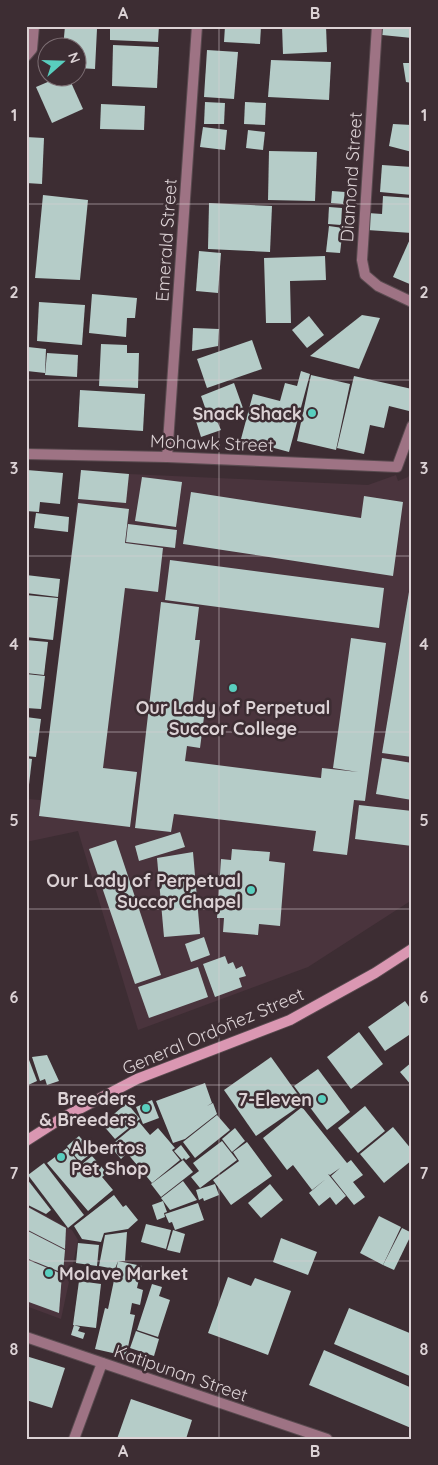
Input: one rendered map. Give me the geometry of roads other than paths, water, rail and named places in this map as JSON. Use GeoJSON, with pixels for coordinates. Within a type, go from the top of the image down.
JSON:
{"type":"FeatureCollection","features":[{"type":"Feature","properties":{"kind":"main road","name":"General Ordoñez Street"},"geometry":{"type":"LineString","coordinates":[[26,1141],[62,1118],[129,1083],[290,1020],[375,973],[412,949]]}},
{"type":"Feature","properties":{"kind":"street"},"geometry":{"type":"LineString","coordinates":[[26,56],[32,49],[34,26]]}},
{"type":"Feature","properties":{"kind":"street","name":"Emerald Street"},"geometry":{"type":"LineString","coordinates":[[166,457],[198,26]]}},
{"type":"Feature","properties":{"kind":"street","name":"Diamond Street"},"geometry":{"type":"LineString","coordinates":[[377,26],[362,260],[365,275],[378,286],[412,302]]}},
{"type":"Feature","properties":{"kind":"street","name":"Mohawk Street"},"geometry":{"type":"LineString","coordinates":[[26,454],[166,457],[397,467],[412,426]]}},
{"type":"Feature","properties":{"kind":"street","name":"Katipunan Street"},"geometry":{"type":"LineString","coordinates":[[26,1336],[326,1439]]}},
{"type":"Feature","properties":{"kind":"street"},"geometry":{"type":"LineString","coordinates":[[74,1439],[102,1363]]}},
{"type":"Feature","properties":{"kind":"place","name":"Snack Shack"},"geometry":{"type":"Point","coordinates":[312,413]}},
{"type":"Feature","properties":{"kind":"place","name":"Our Lady of Perpetual Succor College"},"geometry":{"type":"Point","coordinates":[233,688]}},
{"type":"Feature","properties":{"kind":"place","name":"Our Lady of Perpetual Succor Chapel"},"geometry":{"type":"Point","coordinates":[251,890]}},
{"type":"Feature","properties":{"kind":"place","name":"7-Eleven"},"geometry":{"type":"Point","coordinates":[322,1099]}},
{"type":"Feature","properties":{"kind":"place","name":"Breeders & Breeders"},"geometry":{"type":"Point","coordinates":[146,1108]}},
{"type":"Feature","properties":{"kind":"place","name":"Albertos Pet Shop"},"geometry":{"type":"Point","coordinates":[61,1157]}},
{"type":"Feature","properties":{"kind":"place","name":"Molave Market"},"geometry":{"type":"Point","coordinates":[49,1273]}}]}
